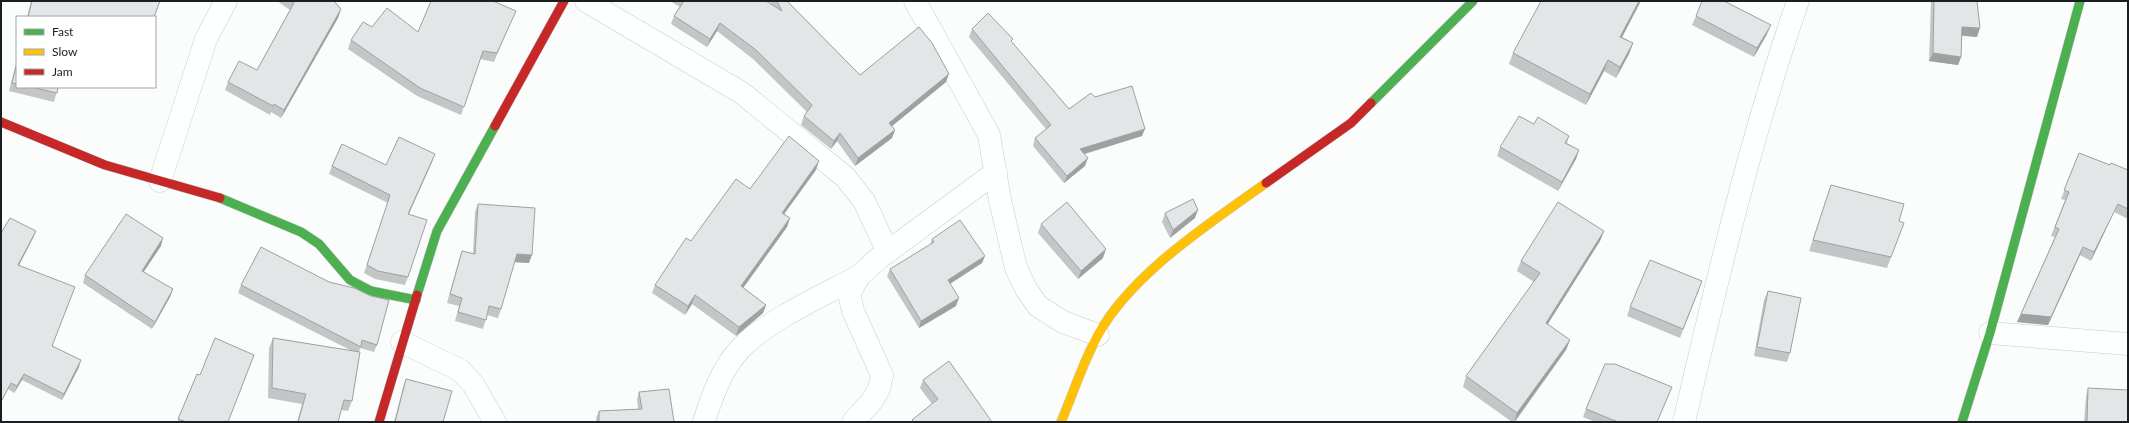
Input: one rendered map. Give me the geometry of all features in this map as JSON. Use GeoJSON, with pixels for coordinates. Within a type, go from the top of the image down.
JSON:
{"type":"FeatureCollection","features":[{"type":"Feature","properties":{"kind":"street"},"geometry":{"type":"LineString","coordinates":[[160,181],[206,39],[226,1]]}},
{"type":"Feature","properties":{"kind":"street"},"geometry":{"type":"LineString","coordinates":[[379,422],[402,342],[438,231],[564,1]]}},
{"type":"Feature","properties":{"kind":"street"},"geometry":{"type":"LineString","coordinates":[[586,1],[742,93],[845,177],[864,201],[888,252]]}},
{"type":"Feature","properties":{"kind":"street"},"geometry":{"type":"LineString","coordinates":[[916,1],[989,135],[1016,268],[1026,289],[1038,306],[1057,318],[1098,335]]}},
{"type":"Feature","properties":{"kind":"street"},"geometry":{"type":"LineString","coordinates":[[1062,422],[1098,335],[1118,308],[1144,278],[1185,242],[1351,123],[1473,1]]}},
{"type":"Feature","properties":{"kind":"street"},"geometry":{"type":"LineString","coordinates":[[1684,422],[1754,138],[1773,72],[1798,1]]}},
{"type":"Feature","properties":{"kind":"street"},"geometry":{"type":"LineString","coordinates":[[1962,422],[1990,333],[2080,1]]}},
{"type":"Feature","properties":{"kind":"street"},"geometry":{"type":"LineString","coordinates":[[1,122],[29,132],[105,165],[224,199],[301,232],[319,244],[350,280],[371,291],[416,300]]}},
{"type":"Feature","properties":{"kind":"street"},"geometry":{"type":"LineString","coordinates":[[704,422],[708,409],[728,366],[740,349],[761,330],[859,276],[888,252],[996,172]]}},
{"type":"Feature","properties":{"kind":"street"},"geometry":{"type":"LineString","coordinates":[[853,422],[872,401],[879,389],[882,375],[853,311],[849,294],[859,276]]}},
{"type":"Feature","properties":{"kind":"street"},"geometry":{"type":"LineString","coordinates":[[1990,333],[2128,344]]}},
{"type":"Feature","properties":{"kind":"street"},"geometry":{"type":"LineString","coordinates":[[402,342],[460,370],[473,384],[495,422]]}},
{"type":"Feature","properties":{"kind":"building"},"geometry":{"type":"Polygon","coordinates":[[[32,1],[160,1],[154,16],[28,16],[32,1]]]}},
{"type":"Feature","properties":{"kind":"building"},"geometry":{"type":"Polygon","coordinates":[[[291,1],[334,1],[341,9],[284,110],[274,104],[273,106],[228,82],[239,61],[257,70],[294,3],[291,1]]]}},
{"type":"Feature","properties":{"kind":"building"},"geometry":{"type":"Polygon","coordinates":[[[431,1],[493,1],[516,11],[497,53],[483,51],[464,107],[420,88],[351,40],[363,22],[372,27],[387,8],[418,32],[431,1]]]}},
{"type":"Feature","properties":{"kind":"building"},"geometry":{"type":"Polygon","coordinates":[[[684,1],[766,1],[782,11],[777,1],[787,1],[860,75],[919,27],[932,43],[949,74],[889,123],[895,130],[858,158],[840,133],[834,141],[804,116],[812,105],[756,50],[720,23],[710,39],[674,16],[684,1]]]}},
{"type":"Feature","properties":{"kind":"building"},"geometry":{"type":"Polygon","coordinates":[[[1541,1],[1639,1],[1620,37],[1633,43],[1620,67],[1608,60],[1590,94],[1513,53],[1541,1]]]}},
{"type":"Feature","properties":{"kind":"building"},"geometry":{"type":"Polygon","coordinates":[[[1702,1],[1724,1],[1771,25],[1757,48],[1696,16],[1702,1]]]}},
{"type":"Feature","properties":{"kind":"building"},"geometry":{"type":"Polygon","coordinates":[[[1934,1],[1977,1],[1980,28],[1962,27],[1961,57],[1933,53],[1934,1]]]}},
{"type":"Feature","properties":{"kind":"building"},"geometry":{"type":"Polygon","coordinates":[[[988,13],[1013,39],[1011,41],[1069,109],[1091,93],[1095,97],[1132,86],[1145,129],[1080,149],[1088,158],[1067,176],[1035,138],[1051,125],[972,29],[988,13]]]}},
{"type":"Feature","properties":{"kind":"building"},"geometry":{"type":"Polygon","coordinates":[[[16,67],[16,84],[12,83],[16,67]]]}},
{"type":"Feature","properties":{"kind":"building"},"geometry":{"type":"Polygon","coordinates":[[[35,88],[58,88],[57,93],[35,88]]]}},
{"type":"Feature","properties":{"kind":"building"},"geometry":{"type":"Polygon","coordinates":[[[1519,116],[1534,124],[1538,117],[1569,136],[1565,143],[1579,150],[1562,182],[1500,147],[1519,116]]]}},
{"type":"Feature","properties":{"kind":"building"},"geometry":{"type":"Polygon","coordinates":[[[789,136],[819,161],[782,213],[790,218],[741,286],[766,305],[739,327],[695,295],[688,306],[655,285],[686,238],[691,241],[736,179],[750,189],[789,136]]]}},
{"type":"Feature","properties":{"kind":"building"},"geometry":{"type":"Polygon","coordinates":[[[399,137],[435,154],[408,214],[427,220],[408,277],[378,271],[367,265],[390,195],[332,166],[342,144],[386,165],[399,137]]]}},
{"type":"Feature","properties":{"kind":"building"},"geometry":{"type":"Polygon","coordinates":[[[2079,153],[2128,170],[2128,209],[2118,204],[2094,252],[2083,247],[2051,317],[2021,314],[2059,229],[2055,227],[2069,192],[2064,190],[2079,153]]]}},
{"type":"Feature","properties":{"kind":"building"},"geometry":{"type":"Polygon","coordinates":[[[1831,185],[1904,204],[1899,221],[1904,223],[1891,257],[1813,240],[1831,185]]]}},
{"type":"Feature","properties":{"kind":"building"},"geometry":{"type":"Polygon","coordinates":[[[1193,199],[1198,210],[1173,230],[1165,213],[1193,199]]]}},
{"type":"Feature","properties":{"kind":"building"},"geometry":{"type":"Polygon","coordinates":[[[1067,202],[1106,249],[1081,271],[1041,224],[1067,202]]]}},
{"type":"Feature","properties":{"kind":"building"},"geometry":{"type":"Polygon","coordinates":[[[1558,202],[1604,231],[1546,323],[1570,340],[1517,413],[1466,376],[1540,273],[1521,261],[1558,202]]]}},
{"type":"Feature","properties":{"kind":"building"},"geometry":{"type":"Polygon","coordinates":[[[478,204],[535,208],[532,255],[517,254],[501,309],[489,306],[486,320],[458,312],[462,298],[450,294],[462,251],[475,254],[478,204]]]}},
{"type":"Feature","properties":{"kind":"building"},"geometry":{"type":"Polygon","coordinates":[[[126,214],[163,238],[142,271],[173,289],[155,322],[85,275],[126,214]]]}},
{"type":"Feature","properties":{"kind":"building"},"geometry":{"type":"Polygon","coordinates":[[[10,218],[36,231],[18,265],[75,287],[52,346],[81,360],[64,394],[24,374],[17,386],[11,383],[1,402],[1,233],[10,218]]]}},
{"type":"Feature","properties":{"kind":"building"},"geometry":{"type":"Polygon","coordinates":[[[960,220],[985,256],[948,280],[959,298],[921,321],[890,269],[934,242],[932,239],[960,220]]]}},
{"type":"Feature","properties":{"kind":"building"},"geometry":{"type":"Polygon","coordinates":[[[261,247],[329,282],[354,288],[371,296],[389,300],[377,345],[362,340],[361,347],[241,285],[261,247]]]}},
{"type":"Feature","properties":{"kind":"building"},"geometry":{"type":"Polygon","coordinates":[[[1650,260],[1702,281],[1683,329],[1630,307],[1650,260]]]}},
{"type":"Feature","properties":{"kind":"building"},"geometry":{"type":"Polygon","coordinates":[[[1768,291],[1801,298],[1790,353],[1757,347],[1768,291]]]}},
{"type":"Feature","properties":{"kind":"building"},"geometry":{"type":"Polygon","coordinates":[[[215,338],[254,355],[228,422],[187,422],[178,419],[197,374],[200,375],[215,338]]]}},
{"type":"Feature","properties":{"kind":"building"},"geometry":{"type":"Polygon","coordinates":[[[273,338],[360,352],[352,401],[344,400],[338,422],[298,422],[306,394],[272,388],[273,338]]]}},
{"type":"Feature","properties":{"kind":"building"},"geometry":{"type":"Polygon","coordinates":[[[949,361],[992,422],[914,422],[912,420],[938,399],[923,380],[949,361]]]}},
{"type":"Feature","properties":{"kind":"building"},"geometry":{"type":"Polygon","coordinates":[[[1605,364],[1615,364],[1672,387],[1657,422],[1618,422],[1586,409],[1605,364]]]}},
{"type":"Feature","properties":{"kind":"building"},"geometry":{"type":"Polygon","coordinates":[[[406,379],[452,391],[443,422],[395,422],[406,379]]]}},
{"type":"Feature","properties":{"kind":"building"},"geometry":{"type":"Polygon","coordinates":[[[2088,388],[2128,390],[2128,422],[2087,422],[2088,388]]]}},
{"type":"Feature","properties":{"kind":"building"},"geometry":{"type":"Polygon","coordinates":[[[669,389],[674,422],[599,422],[599,411],[642,409],[639,392],[669,389]]]}},
{"type":"Feature","properties":{"kind":"traffic: fast"},"geometry":{"type":"LineString","coordinates":[[1371,103],[1473,1]]}},
{"type":"Feature","properties":{"kind":"traffic: fast"},"geometry":{"type":"LineString","coordinates":[[1962,422],[1990,333],[2080,1]]}},
{"type":"Feature","properties":{"kind":"traffic: fast"},"geometry":{"type":"LineString","coordinates":[[417,295],[437,231],[495,126]]}},
{"type":"Feature","properties":{"kind":"traffic: fast"},"geometry":{"type":"LineString","coordinates":[[220,198],[301,232],[319,244],[350,280],[371,291],[416,300]]}},
{"type":"Feature","properties":{"kind":"traffic: slow"},"geometry":{"type":"LineString","coordinates":[[1061,422],[1083,367],[1098,335],[1112,313],[1130,291],[1173,251],[1266,183]]}},
{"type":"Feature","properties":{"kind":"traffic: jam"},"geometry":{"type":"LineString","coordinates":[[495,126],[564,1]]}},
{"type":"Feature","properties":{"kind":"traffic: jam"},"geometry":{"type":"LineString","coordinates":[[1266,183],[1351,123],[1371,103]]}},
{"type":"Feature","properties":{"kind":"traffic: jam"},"geometry":{"type":"LineString","coordinates":[[1,122],[105,165],[220,198]]}},
{"type":"Feature","properties":{"kind":"traffic: jam"},"geometry":{"type":"LineString","coordinates":[[379,422],[417,295]]}}]}
